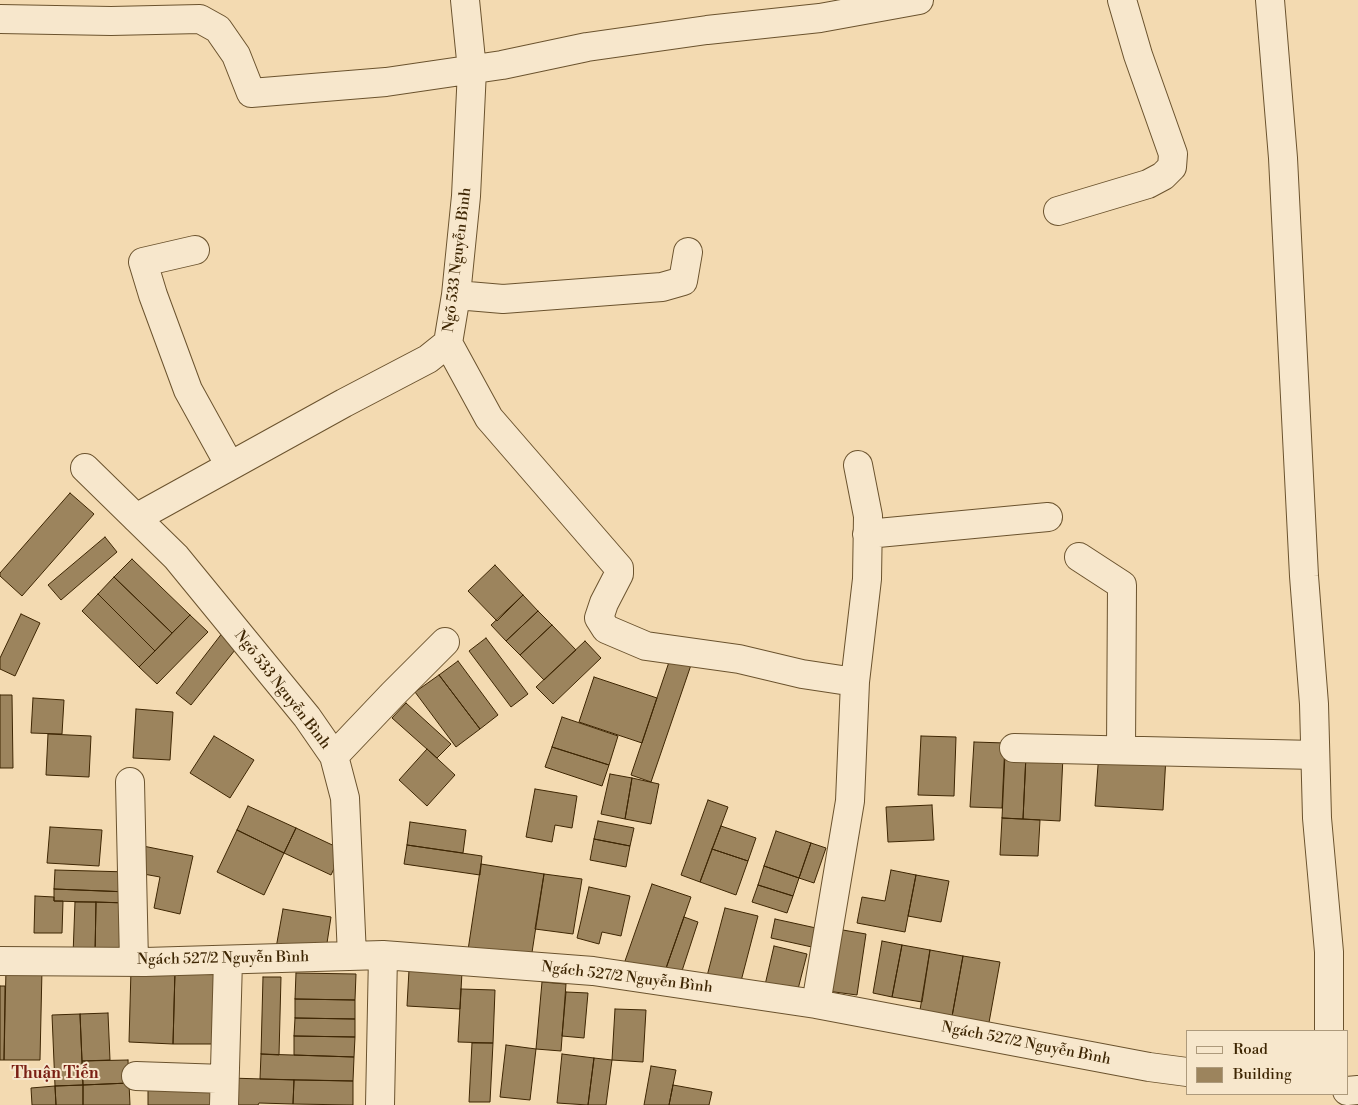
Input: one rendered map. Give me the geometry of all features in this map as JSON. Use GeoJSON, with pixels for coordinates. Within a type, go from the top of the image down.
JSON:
{"type":"FeatureCollection","features":[{"type":"Feature","properties":{"kind":"street","name":"Ngõ 533 Nguyễn Bình"},"geometry":{"type":"LineString","coordinates":[[136,518],[344,403],[428,359],[448,343],[456,295],[466,196],[472,70],[465,0]]}},
{"type":"Feature","properties":{"kind":"street"},"geometry":{"type":"LineString","coordinates":[[0,19],[111,11],[200,19],[218,29],[236,54],[251,93],[386,82],[472,70],[587,47],[707,30],[819,9],[920,0]]}},
{"type":"Feature","properties":{"kind":"street"},"geometry":{"type":"LineString","coordinates":[[1058,211],[1148,184],[1163,176],[1172,167],[1173,154],[1138,55],[1122,0]]}},
{"type":"Feature","properties":{"kind":"street"},"geometry":{"type":"LineString","coordinates":[[1270,0],[1283,158],[1304,576],[1314,704],[1317,818],[1329,952],[1330,1030]]}},
{"type":"Feature","properties":{"kind":"street"},"geometry":{"type":"LineString","coordinates":[[195,250],[143,262],[153,295],[188,390],[230,466]]}},
{"type":"Feature","properties":{"kind":"street"},"geometry":{"type":"LineString","coordinates":[[456,295],[503,299],[662,288],[683,281],[688,252]]}},
{"type":"Feature","properties":{"kind":"street"},"geometry":{"type":"LineString","coordinates":[[448,343],[489,418],[619,568],[619,574],[604,603],[599,618],[606,629],[646,646],[739,658],[802,674],[855,682]]}},
{"type":"Feature","properties":{"kind":"street"},"geometry":{"type":"LineString","coordinates":[[816,1004],[850,801],[855,682],[866,580],[868,516],[858,465]]}},
{"type":"Feature","properties":{"kind":"street","name":"Ngõ 533 Nguyễn Bình"},"geometry":{"type":"LineString","coordinates":[[85,468],[176,557],[307,717],[334,756],[345,798],[352,956]]}},
{"type":"Feature","properties":{"kind":"street"},"geometry":{"type":"LineString","coordinates":[[867,534],[1048,517]]}},
{"type":"Feature","properties":{"kind":"street"},"geometry":{"type":"LineString","coordinates":[[1080,557],[1122,585],[1121,750]]}},
{"type":"Feature","properties":{"kind":"street"},"geometry":{"type":"LineString","coordinates":[[334,756],[445,642]]}},
{"type":"Feature","properties":{"kind":"street"},"geometry":{"type":"LineString","coordinates":[[1014,748],[1315,755]]}},
{"type":"Feature","properties":{"kind":"street"},"geometry":{"type":"LineString","coordinates":[[130,782],[134,962]]}},
{"type":"Feature","properties":{"kind":"street"},"geometry":{"type":"LineString","coordinates":[[380,1105],[384,955]]}},
{"type":"Feature","properties":{"kind":"street","name":"Ngách 527/2 Nguyễn Bình"},"geometry":{"type":"LineString","coordinates":[[0,961],[134,962],[384,955],[593,971],[816,1004],[1149,1067],[1186,1072]]}},
{"type":"Feature","properties":{"kind":"street"},"geometry":{"type":"LineString","coordinates":[[136,1076],[224,1092],[228,960]]}},
{"type":"Feature","properties":{"kind":"building"},"geometry":{"type":"Polygon","coordinates":[[[70,493],[94,514],[22,596],[0,576],[0,573],[70,493]]]}},
{"type":"Feature","properties":{"kind":"building"},"geometry":{"type":"Polygon","coordinates":[[[105,537],[117,552],[61,600],[48,585],[105,537]]]}},
{"type":"Feature","properties":{"kind":"building"},"geometry":{"type":"Polygon","coordinates":[[[132,559],[190,615],[172,633],[114,577],[132,559]]]}},
{"type":"Feature","properties":{"kind":"building"},"geometry":{"type":"Polygon","coordinates":[[[495,565],[523,595],[497,621],[468,591],[495,565]]]}},
{"type":"Feature","properties":{"kind":"building"},"geometry":{"type":"Polygon","coordinates":[[[114,577],[172,633],[155,651],[98,594],[114,577]]]}},
{"type":"Feature","properties":{"kind":"building"},"geometry":{"type":"Polygon","coordinates":[[[98,594],[155,651],[139,667],[82,611],[98,594]]]}},
{"type":"Feature","properties":{"kind":"building"},"geometry":{"type":"Polygon","coordinates":[[[523,595],[538,611],[506,641],[491,625],[523,595]]]}},
{"type":"Feature","properties":{"kind":"building"},"geometry":{"type":"Polygon","coordinates":[[[538,611],[552,625],[520,655],[506,641],[538,611]]]}},
{"type":"Feature","properties":{"kind":"building"},"geometry":{"type":"Polygon","coordinates":[[[21,614],[40,623],[15,676],[0,669],[0,658],[21,614]]]}},
{"type":"Feature","properties":{"kind":"building"},"geometry":{"type":"Polygon","coordinates":[[[190,615],[208,632],[157,684],[139,667],[190,615]]]}},
{"type":"Feature","properties":{"kind":"building"},"geometry":{"type":"Polygon","coordinates":[[[552,625],[576,650],[544,680],[520,655],[552,625]]]}},
{"type":"Feature","properties":{"kind":"building"},"geometry":{"type":"Polygon","coordinates":[[[223,632],[239,645],[191,705],[176,693],[223,632]]]}},
{"type":"Feature","properties":{"kind":"building"},"geometry":{"type":"Polygon","coordinates":[[[486,638],[528,694],[511,707],[469,651],[486,638]]]}},
{"type":"Feature","properties":{"kind":"building"},"geometry":{"type":"Polygon","coordinates":[[[585,641],[601,658],[553,704],[536,687],[585,641]]]}},
{"type":"Feature","properties":{"kind":"building"},"geometry":{"type":"Polygon","coordinates":[[[670,659],[691,665],[651,782],[631,775],[670,659]]]}},
{"type":"Feature","properties":{"kind":"building"},"geometry":{"type":"Polygon","coordinates":[[[458,661],[498,715],[480,729],[439,675],[458,661]]]}},
{"type":"Feature","properties":{"kind":"building"},"geometry":{"type":"Polygon","coordinates":[[[439,675],[480,729],[456,747],[415,692],[439,675]]]}},
{"type":"Feature","properties":{"kind":"building"},"geometry":{"type":"Polygon","coordinates":[[[594,677],[657,698],[642,743],[579,722],[594,677]]]}},
{"type":"Feature","properties":{"kind":"building"},"geometry":{"type":"Polygon","coordinates":[[[0,695],[12,695],[13,768],[0,768],[0,695]]]}},
{"type":"Feature","properties":{"kind":"building"},"geometry":{"type":"Polygon","coordinates":[[[33,698],[64,700],[62,734],[31,733],[33,698]]]}},
{"type":"Feature","properties":{"kind":"building"},"geometry":{"type":"Polygon","coordinates":[[[406,703],[451,744],[437,758],[392,718],[406,703]]]}},
{"type":"Feature","properties":{"kind":"building"},"geometry":{"type":"Polygon","coordinates":[[[136,709],[173,712],[170,760],[133,758],[136,709]]]}},
{"type":"Feature","properties":{"kind":"building"},"geometry":{"type":"Polygon","coordinates":[[[562,717],[618,736],[609,765],[552,747],[562,717]]]}},
{"type":"Feature","properties":{"kind":"building"},"geometry":{"type":"Polygon","coordinates":[[[48,734],[91,736],[89,777],[46,775],[48,734]]]}},
{"type":"Feature","properties":{"kind":"building"},"geometry":{"type":"Polygon","coordinates":[[[214,736],[254,760],[230,798],[190,773],[214,736]]]}},
{"type":"Feature","properties":{"kind":"building"},"geometry":{"type":"Polygon","coordinates":[[[921,736],[956,737],[954,796],[918,795],[921,736]]]}},
{"type":"Feature","properties":{"kind":"building"},"geometry":{"type":"Polygon","coordinates":[[[974,742],[1005,743],[1002,808],[970,807],[974,742]]]}},
{"type":"Feature","properties":{"kind":"building"},"geometry":{"type":"Polygon","coordinates":[[[552,747],[609,765],[602,786],[545,767],[552,747]]]}},
{"type":"Feature","properties":{"kind":"building"},"geometry":{"type":"Polygon","coordinates":[[[427,749],[455,775],[427,806],[399,780],[427,749]]]}},
{"type":"Feature","properties":{"kind":"building"},"geometry":{"type":"Polygon","coordinates":[[[1099,752],[1166,756],[1163,810],[1095,806],[1099,752]]]}},
{"type":"Feature","properties":{"kind":"building"},"geometry":{"type":"Polygon","coordinates":[[[1005,754],[1026,755],[1023,819],[1002,818],[1005,754]]]}},
{"type":"Feature","properties":{"kind":"building"},"geometry":{"type":"Polygon","coordinates":[[[1026,755],[1063,756],[1060,821],[1023,819],[1026,755]]]}},
{"type":"Feature","properties":{"kind":"building"},"geometry":{"type":"Polygon","coordinates":[[[610,774],[632,778],[625,819],[601,814],[610,774]]]}},
{"type":"Feature","properties":{"kind":"building"},"geometry":{"type":"Polygon","coordinates":[[[632,778],[659,784],[651,824],[625,819],[632,778]]]}},
{"type":"Feature","properties":{"kind":"building"},"geometry":{"type":"Polygon","coordinates":[[[535,789],[577,796],[572,828],[555,825],[552,842],[526,837],[535,789]]]}},
{"type":"Feature","properties":{"kind":"building"},"geometry":{"type":"Polygon","coordinates":[[[708,800],[728,807],[700,882],[681,875],[708,800]]]}},
{"type":"Feature","properties":{"kind":"building"},"geometry":{"type":"Polygon","coordinates":[[[932,805],[934,840],[888,842],[886,807],[932,805]]]}},
{"type":"Feature","properties":{"kind":"building"},"geometry":{"type":"Polygon","coordinates":[[[248,806],[296,828],[284,853],[237,830],[248,806]]]}},
{"type":"Feature","properties":{"kind":"building"},"geometry":{"type":"Polygon","coordinates":[[[1002,818],[1040,820],[1038,856],[1000,855],[1002,818]]]}},
{"type":"Feature","properties":{"kind":"building"},"geometry":{"type":"Polygon","coordinates":[[[598,821],[634,828],[630,846],[594,839],[598,821]]]}},
{"type":"Feature","properties":{"kind":"building"},"geometry":{"type":"Polygon","coordinates":[[[410,822],[466,830],[463,853],[407,845],[410,822]]]}},
{"type":"Feature","properties":{"kind":"building"},"geometry":{"type":"Polygon","coordinates":[[[721,826],[756,838],[748,861],[712,849],[721,826]]]}},
{"type":"Feature","properties":{"kind":"building"},"geometry":{"type":"Polygon","coordinates":[[[50,827],[102,830],[99,866],[47,863],[50,827]]]}},
{"type":"Feature","properties":{"kind":"building"},"geometry":{"type":"Polygon","coordinates":[[[296,828],[343,850],[331,875],[284,853],[296,828]]]}},
{"type":"Feature","properties":{"kind":"building"},"geometry":{"type":"Polygon","coordinates":[[[237,830],[284,853],[264,895],[217,872],[237,830]]]}},
{"type":"Feature","properties":{"kind":"building"},"geometry":{"type":"Polygon","coordinates":[[[776,831],[811,843],[799,878],[764,866],[776,831]]]}},
{"type":"Feature","properties":{"kind":"building"},"geometry":{"type":"Polygon","coordinates":[[[594,839],[630,846],[626,867],[590,860],[594,839]]]}},
{"type":"Feature","properties":{"kind":"building"},"geometry":{"type":"Polygon","coordinates":[[[811,843],[826,848],[814,883],[799,878],[811,843]]]}},
{"type":"Feature","properties":{"kind":"building"},"geometry":{"type":"Polygon","coordinates":[[[407,845],[482,856],[480,875],[404,864],[407,845]]]}},
{"type":"Feature","properties":{"kind":"building"},"geometry":{"type":"Polygon","coordinates":[[[143,846],[193,856],[180,914],[154,908],[160,877],[138,873],[143,846]]]}},
{"type":"Feature","properties":{"kind":"building"},"geometry":{"type":"Polygon","coordinates":[[[712,849],[748,861],[736,895],[700,882],[712,849]]]}},
{"type":"Feature","properties":{"kind":"building"},"geometry":{"type":"Polygon","coordinates":[[[481,864],[544,874],[531,959],[468,950],[481,864]]]}},
{"type":"Feature","properties":{"kind":"building"},"geometry":{"type":"Polygon","coordinates":[[[764,866],[799,878],[793,896],[758,885],[764,866]]]}},
{"type":"Feature","properties":{"kind":"building"},"geometry":{"type":"Polygon","coordinates":[[[55,870],[129,872],[128,892],[54,889],[55,870]]]}},
{"type":"Feature","properties":{"kind":"building"},"geometry":{"type":"Polygon","coordinates":[[[891,870],[916,875],[905,932],[857,923],[862,897],[885,901],[891,870]]]}},
{"type":"Feature","properties":{"kind":"building"},"geometry":{"type":"Polygon","coordinates":[[[544,874],[582,879],[573,934],[535,929],[544,874]]]}},
{"type":"Feature","properties":{"kind":"building"},"geometry":{"type":"Polygon","coordinates":[[[916,875],[949,881],[941,922],[908,916],[916,875]]]}},
{"type":"Feature","properties":{"kind":"building"},"geometry":{"type":"Polygon","coordinates":[[[652,884],[691,897],[664,974],[625,961],[652,884]]]}},
{"type":"Feature","properties":{"kind":"building"},"geometry":{"type":"Polygon","coordinates":[[[758,885],[793,896],[787,913],[752,902],[758,885]]]}},
{"type":"Feature","properties":{"kind":"building"},"geometry":{"type":"Polygon","coordinates":[[[589,887],[630,896],[621,936],[602,932],[599,944],[577,938],[589,887]]]}},
{"type":"Feature","properties":{"kind":"building"},"geometry":{"type":"Polygon","coordinates":[[[54,889],[128,892],[128,903],[54,901],[54,889]]]}},
{"type":"Feature","properties":{"kind":"building"},"geometry":{"type":"Polygon","coordinates":[[[35,896],[54,897],[54,901],[63,901],[62,933],[34,933],[35,896]]]}},
{"type":"Feature","properties":{"kind":"building"},"geometry":{"type":"Polygon","coordinates":[[[75,902],[96,902],[95,955],[73,955],[75,902]]]}},
{"type":"Feature","properties":{"kind":"building"},"geometry":{"type":"Polygon","coordinates":[[[96,902],[128,903],[126,956],[95,955],[96,902]]]}},
{"type":"Feature","properties":{"kind":"building"},"geometry":{"type":"Polygon","coordinates":[[[725,908],[758,916],[740,985],[707,976],[725,908]]]}},
{"type":"Feature","properties":{"kind":"building"},"geometry":{"type":"Polygon","coordinates":[[[283,909],[331,917],[325,956],[276,948],[283,909]]]}},
{"type":"Feature","properties":{"kind":"building"},"geometry":{"type":"Polygon","coordinates":[[[684,917],[698,922],[679,980],[664,974],[684,917]]]}},
{"type":"Feature","properties":{"kind":"building"},"geometry":{"type":"Polygon","coordinates":[[[775,919],[825,930],[821,949],[771,938],[775,919]]]}},
{"type":"Feature","properties":{"kind":"building"},"geometry":{"type":"Polygon","coordinates":[[[837,929],[866,934],[857,995],[827,991],[837,929]]]}},
{"type":"Feature","properties":{"kind":"building"},"geometry":{"type":"Polygon","coordinates":[[[882,941],[902,945],[892,997],[873,993],[882,941]]]}},
{"type":"Feature","properties":{"kind":"building"},"geometry":{"type":"Polygon","coordinates":[[[902,945],[930,950],[922,1002],[892,997],[902,945]]]}},
{"type":"Feature","properties":{"kind":"building"},"geometry":{"type":"Polygon","coordinates":[[[774,946],[807,954],[797,993],[765,985],[774,946]]]}},
{"type":"Feature","properties":{"kind":"building"},"geometry":{"type":"Polygon","coordinates":[[[930,950],[963,956],[951,1022],[919,1016],[930,950]]]}},
{"type":"Feature","properties":{"kind":"building"},"geometry":{"type":"Polygon","coordinates":[[[963,956],[1000,962],[988,1028],[951,1022],[963,956]]]}},
{"type":"Feature","properties":{"kind":"building"},"geometry":{"type":"Polygon","coordinates":[[[6,969],[42,969],[40,1060],[4,1060],[6,969]]]}},
{"type":"Feature","properties":{"kind":"building"},"geometry":{"type":"Polygon","coordinates":[[[131,970],[175,971],[173,1044],[129,1042],[131,970]]]}},
{"type":"Feature","properties":{"kind":"building"},"geometry":{"type":"Polygon","coordinates":[[[409,970],[462,972],[460,1009],[407,1006],[409,970]]]}},
{"type":"Feature","properties":{"kind":"building"},"geometry":{"type":"Polygon","coordinates":[[[175,971],[225,972],[224,1044],[173,1044],[175,971]]]}},
{"type":"Feature","properties":{"kind":"building"},"geometry":{"type":"Polygon","coordinates":[[[296,973],[356,974],[355,1000],[295,999],[296,973]]]}},
{"type":"Feature","properties":{"kind":"building"},"geometry":{"type":"Polygon","coordinates":[[[263,977],[281,977],[279,1055],[261,1054],[263,977]]]}},
{"type":"Feature","properties":{"kind":"building"},"geometry":{"type":"Polygon","coordinates":[[[542,982],[566,984],[561,1051],[536,1049],[542,982]]]}},
{"type":"Feature","properties":{"kind":"building"},"geometry":{"type":"Polygon","coordinates":[[[0,986],[5,986],[4,1060],[0,1060],[0,986]]]}},
{"type":"Feature","properties":{"kind":"building"},"geometry":{"type":"Polygon","coordinates":[[[461,989],[495,990],[493,1043],[458,1042],[461,989]]]}},
{"type":"Feature","properties":{"kind":"building"},"geometry":{"type":"Polygon","coordinates":[[[566,992],[588,993],[584,1038],[562,1036],[566,992]]]}},
{"type":"Feature","properties":{"kind":"building"},"geometry":{"type":"Polygon","coordinates":[[[295,999],[355,1000],[355,1019],[295,1018],[295,999]]]}},
{"type":"Feature","properties":{"kind":"building"},"geometry":{"type":"Polygon","coordinates":[[[615,1009],[646,1010],[643,1062],[612,1060],[615,1009]]]}},
{"type":"Feature","properties":{"kind":"building"},"geometry":{"type":"Polygon","coordinates":[[[108,1013],[110,1060],[82,1061],[80,1014],[108,1013]]]}},
{"type":"Feature","properties":{"kind":"building"},"geometry":{"type":"Polygon","coordinates":[[[80,1014],[83,1085],[55,1086],[52,1015],[80,1014]]]}},
{"type":"Feature","properties":{"kind":"building"},"geometry":{"type":"Polygon","coordinates":[[[295,1018],[355,1019],[355,1037],[294,1036],[295,1018]]]}},
{"type":"Feature","properties":{"kind":"building"},"geometry":{"type":"Polygon","coordinates":[[[294,1036],[355,1037],[354,1057],[294,1055],[294,1036]]]}},
{"type":"Feature","properties":{"kind":"building"},"geometry":{"type":"Polygon","coordinates":[[[472,1043],[493,1043],[490,1102],[469,1102],[472,1043]]]}},
{"type":"Feature","properties":{"kind":"building"},"geometry":{"type":"Polygon","coordinates":[[[506,1045],[536,1049],[530,1100],[500,1097],[506,1045]]]}},
{"type":"Feature","properties":{"kind":"building"},"geometry":{"type":"Polygon","coordinates":[[[261,1054],[354,1057],[353,1081],[260,1079],[261,1054]]]}},
{"type":"Feature","properties":{"kind":"building"},"geometry":{"type":"Polygon","coordinates":[[[562,1054],[594,1058],[588,1105],[557,1103],[562,1054]]]}},
{"type":"Feature","properties":{"kind":"building"},"geometry":{"type":"Polygon","coordinates":[[[594,1058],[612,1060],[606,1105],[588,1105],[594,1058]]]}},
{"type":"Feature","properties":{"kind":"building"},"geometry":{"type":"Polygon","coordinates":[[[128,1060],[129,1083],[83,1085],[82,1061],[128,1060]]]}},
{"type":"Feature","properties":{"kind":"building"},"geometry":{"type":"Polygon","coordinates":[[[651,1066],[676,1070],[669,1105],[644,1105],[651,1066]]]}},
{"type":"Feature","properties":{"kind":"building"},"geometry":{"type":"Polygon","coordinates":[[[230,1078],[294,1080],[293,1104],[259,1103],[258,1105],[229,1105],[230,1078]]]}},
{"type":"Feature","properties":{"kind":"building"},"geometry":{"type":"Polygon","coordinates":[[[294,1080],[353,1081],[353,1105],[293,1104],[294,1080]]]}},
{"type":"Feature","properties":{"kind":"building"},"geometry":{"type":"Polygon","coordinates":[[[129,1083],[130,1105],[83,1105],[83,1085],[129,1083]]]}},
{"type":"Feature","properties":{"kind":"building"},"geometry":{"type":"Polygon","coordinates":[[[148,1083],[212,1084],[211,1105],[148,1105],[148,1083]]]}},
{"type":"Feature","properties":{"kind":"building"},"geometry":{"type":"Polygon","coordinates":[[[83,1085],[83,1105],[56,1105],[55,1086],[83,1085]]]}},
{"type":"Feature","properties":{"kind":"building"},"geometry":{"type":"Polygon","coordinates":[[[673,1085],[712,1092],[709,1105],[669,1105],[673,1085]]]}},
{"type":"Feature","properties":{"kind":"building"},"geometry":{"type":"Polygon","coordinates":[[[55,1086],[56,1105],[32,1105],[31,1088],[55,1086]]]}},
{"type":"Feature","properties":{"kind":"district","name":"Thuận Tiến"},"geometry":{"type":"Point","coordinates":[55,1074]}}]}
